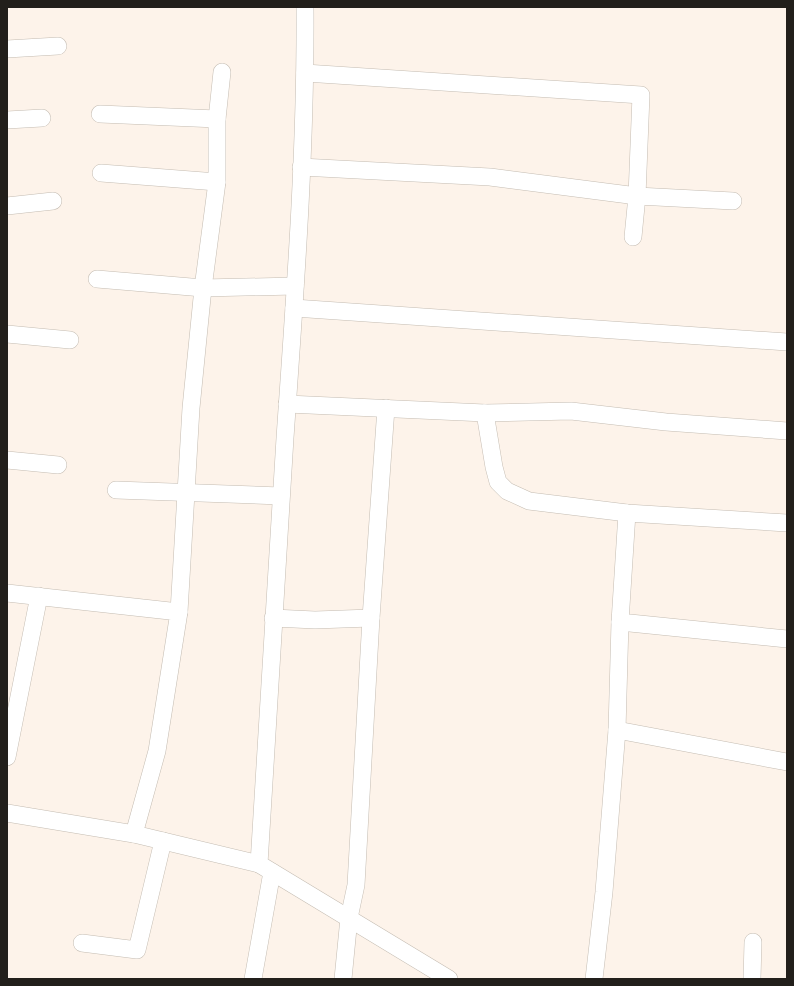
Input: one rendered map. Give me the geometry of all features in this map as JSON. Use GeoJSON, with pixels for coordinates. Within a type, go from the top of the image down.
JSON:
{"type":"FeatureCollection","features":[{"type":"Feature","properties":{"kind":"street"},"geometry":{"type":"LineString","coordinates":[[253,979],[266,868],[273,618],[294,308],[305,73],[305,7]]}},
{"type":"Feature","properties":{"kind":"street"},"geometry":{"type":"LineString","coordinates":[[7,49],[58,46]]}},
{"type":"Feature","properties":{"kind":"street"},"geometry":{"type":"LineString","coordinates":[[134,834],[157,750],[179,612],[191,408],[203,288],[217,182],[217,119],[222,72]]}},
{"type":"Feature","properties":{"kind":"street"},"geometry":{"type":"LineString","coordinates":[[305,73],[641,95],[637,196],[633,237]]}},
{"type":"Feature","properties":{"kind":"street"},"geometry":{"type":"LineString","coordinates":[[100,114],[217,119]]}},
{"type":"Feature","properties":{"kind":"street"},"geometry":{"type":"LineString","coordinates":[[7,120],[42,118]]}},
{"type":"Feature","properties":{"kind":"street"},"geometry":{"type":"LineString","coordinates":[[301,167],[490,177],[637,196],[733,201]]}},
{"type":"Feature","properties":{"kind":"street"},"geometry":{"type":"LineString","coordinates":[[101,173],[217,182]]}},
{"type":"Feature","properties":{"kind":"street"},"geometry":{"type":"LineString","coordinates":[[7,206],[53,201]]}},
{"type":"Feature","properties":{"kind":"street"},"geometry":{"type":"LineString","coordinates":[[97,279],[203,288],[295,286]]}},
{"type":"Feature","properties":{"kind":"street"},"geometry":{"type":"LineString","coordinates":[[294,308],[787,342]]}},
{"type":"Feature","properties":{"kind":"street"},"geometry":{"type":"LineString","coordinates":[[7,334],[70,340]]}},
{"type":"Feature","properties":{"kind":"street"},"geometry":{"type":"LineString","coordinates":[[287,404],[485,413],[571,411],[666,422],[787,431]]}},
{"type":"Feature","properties":{"kind":"street"},"geometry":{"type":"LineString","coordinates":[[343,979],[349,918],[356,885],[371,618],[386,408]]}},
{"type":"Feature","properties":{"kind":"street"},"geometry":{"type":"LineString","coordinates":[[485,413],[498,482],[507,491],[529,501],[627,513],[787,523]]}},
{"type":"Feature","properties":{"kind":"street"},"geometry":{"type":"LineString","coordinates":[[7,460],[58,465]]}},
{"type":"Feature","properties":{"kind":"street"},"geometry":{"type":"LineString","coordinates":[[116,490],[281,496]]}},
{"type":"Feature","properties":{"kind":"street"},"geometry":{"type":"LineString","coordinates":[[594,979],[604,892],[616,730],[620,622],[627,513]]}},
{"type":"Feature","properties":{"kind":"street"},"geometry":{"type":"LineString","coordinates":[[7,593],[179,612]]}},
{"type":"Feature","properties":{"kind":"street"},"geometry":{"type":"LineString","coordinates":[[7,757],[38,596]]}},
{"type":"Feature","properties":{"kind":"street"},"geometry":{"type":"LineString","coordinates":[[273,618],[315,620],[371,618]]}},
{"type":"Feature","properties":{"kind":"street"},"geometry":{"type":"LineString","coordinates":[[620,622],[787,639]]}},
{"type":"Feature","properties":{"kind":"street"},"geometry":{"type":"LineString","coordinates":[[616,730],[787,762]]}},
{"type":"Feature","properties":{"kind":"street"},"geometry":{"type":"LineString","coordinates":[[7,813],[134,834],[266,868],[449,979]]}},
{"type":"Feature","properties":{"kind":"street"},"geometry":{"type":"LineString","coordinates":[[82,943],[137,950],[164,841]]}},
{"type":"Feature","properties":{"kind":"street"},"geometry":{"type":"LineString","coordinates":[[752,979],[753,942]]}}]}
